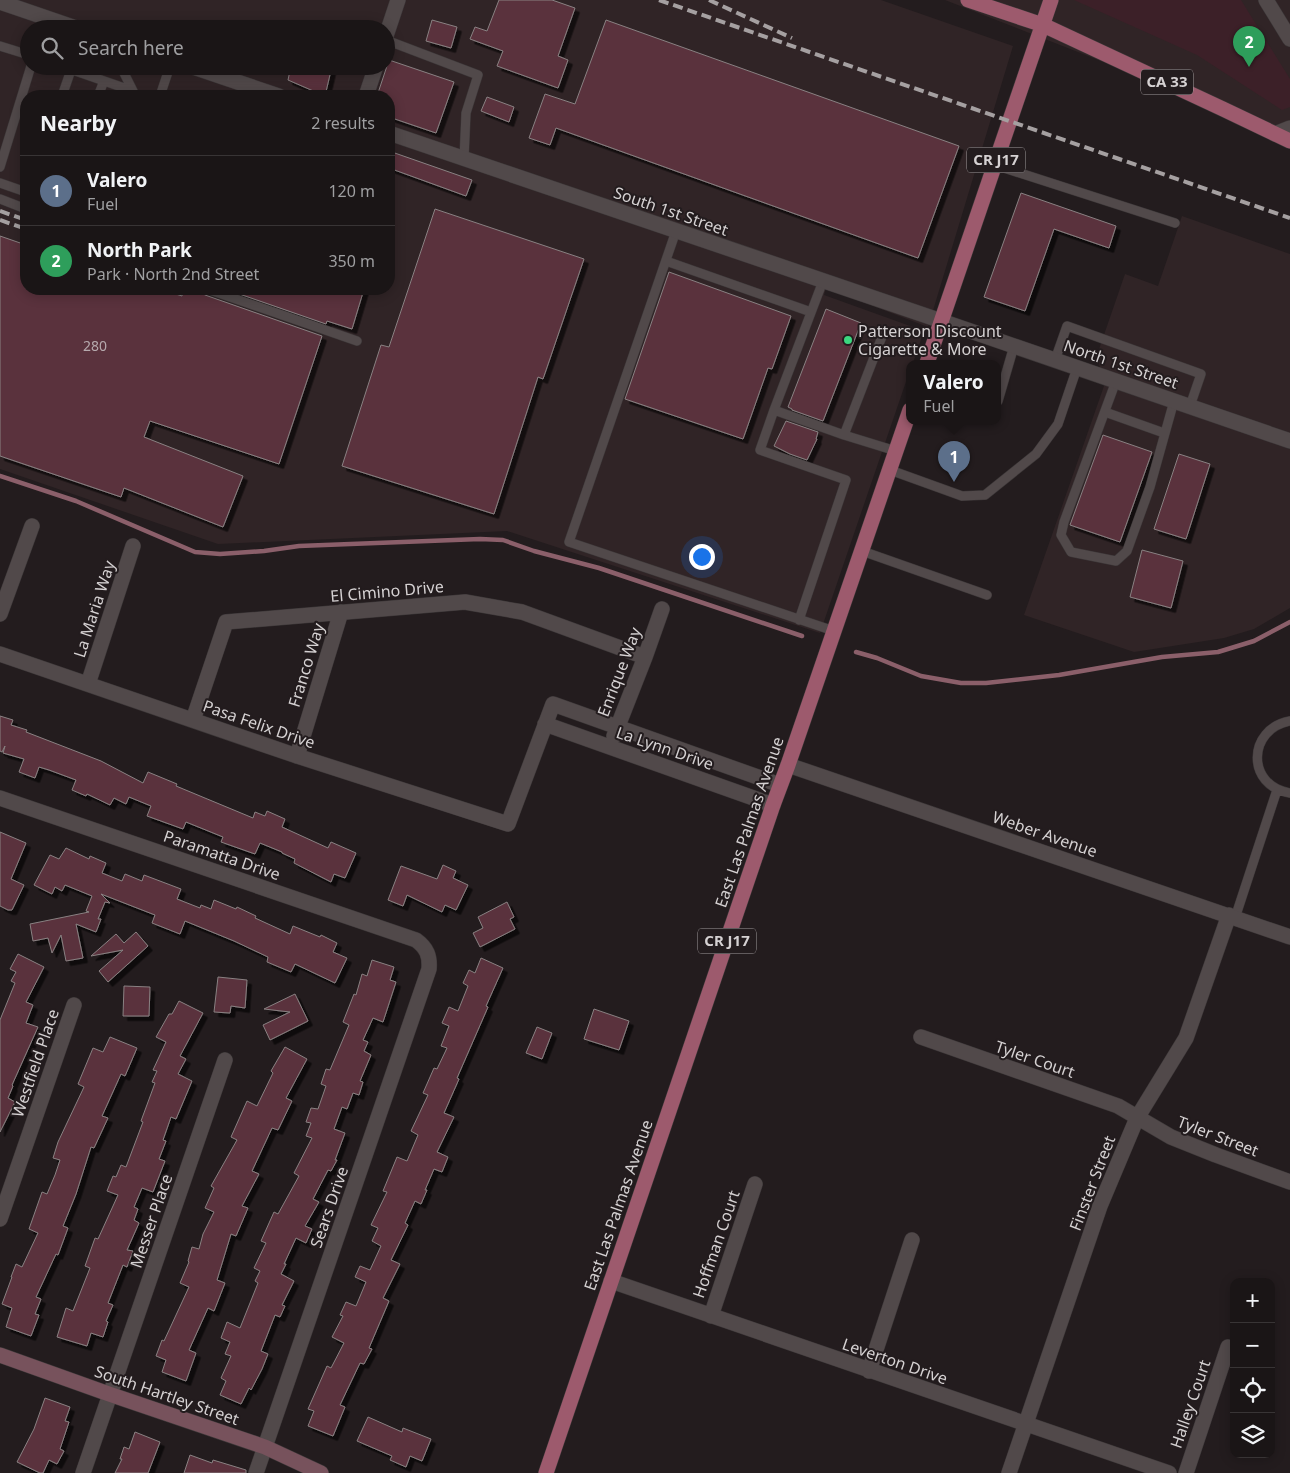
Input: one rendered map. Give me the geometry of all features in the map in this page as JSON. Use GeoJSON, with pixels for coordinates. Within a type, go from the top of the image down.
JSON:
{"type":"FeatureCollection","features":[{"type":"Feature","properties":{"kind":"main road","name":"CA 33"},"geometry":{"type":"LineString","coordinates":[[968,0],[1042,25],[1290,141]]}},
{"type":"Feature","properties":{"kind":"main road","name":"CR J17"},"geometry":{"type":"LineString","coordinates":[[927,360],[1052,0]]}},
{"type":"Feature","properties":{"kind":"main road","name":"East Las Palmas Avenue"},"geometry":{"type":"LineString","coordinates":[[546,1473],[773,805],[906,422]]}},
{"type":"Feature","properties":{"kind":"street"},"geometry":{"type":"LineString","coordinates":[[391,20],[398,0]]}},
{"type":"Feature","properties":{"kind":"street"},"geometry":{"type":"LineString","coordinates":[[1266,0],[1290,39]]}},
{"type":"Feature","properties":{"kind":"street"},"geometry":{"type":"LineString","coordinates":[[0,2],[53,20]]}},
{"type":"Feature","properties":{"kind":"street"},"geometry":{"type":"LineString","coordinates":[[217,75],[261,90]]}},
{"type":"Feature","properties":{"kind":"street"},"geometry":{"type":"LineString","coordinates":[[368,90],[373,75]]}},
{"type":"Feature","properties":{"kind":"street"},"geometry":{"type":"LineString","coordinates":[[1275,134],[1290,128]]}},
{"type":"Feature","properties":{"kind":"street","name":"South 1st Street"},"geometry":{"type":"LineString","coordinates":[[395,136],[941,321]]}},
{"type":"Feature","properties":{"kind":"street","name":"North 1st Street"},"geometry":{"type":"LineString","coordinates":[[941,321],[1290,441]]}},
{"type":"Feature","properties":{"kind":"street"},"geometry":{"type":"LineString","coordinates":[[0,614],[32,526]]}},
{"type":"Feature","properties":{"kind":"street","name":"La Maria Way"},"geometry":{"type":"LineString","coordinates":[[88,684],[134,546]]}},
{"type":"Feature","properties":{"kind":"street","name":"El Cimino Drive"},"geometry":{"type":"LineString","coordinates":[[193,720],[226,622],[464,602],[522,612],[645,657]]}},
{"type":"Feature","properties":{"kind":"street","name":"Enrique Way"},"geometry":{"type":"LineString","coordinates":[[610,747],[662,609]]}},
{"type":"Feature","properties":{"kind":"street","name":"Franco Way"},"geometry":{"type":"LineString","coordinates":[[297,756],[340,612]]}},
{"type":"Feature","properties":{"kind":"street","name":"Pasa Felix Drive"},"geometry":{"type":"LineString","coordinates":[[0,654],[297,756],[508,824],[545,724]]}},
{"type":"Feature","properties":{"kind":"street","name":"La Lynn Drive"},"geometry":{"type":"LineString","coordinates":[[773,805],[545,724],[552,704],[780,785]]}},
{"type":"Feature","properties":{"kind":"street","name":"Weber Avenue"},"geometry":{"type":"LineString","coordinates":[[788,765],[1290,936]]}},
{"type":"Feature","properties":{"kind":"street","name":"Paramatta Drive"},"geometry":{"type":"LineString","coordinates":[[0,798],[416,940],[423,945],[427,952]]}},
{"type":"Feature","properties":{"kind":"street","name":"Finster Street"},"geometry":{"type":"LineString","coordinates":[[1009,1473],[1100,1206],[1136,1118],[1186,1038],[1232,917]]}},
{"type":"Feature","properties":{"kind":"street","name":"Sears Drive"},"geometry":{"type":"LineString","coordinates":[[256,1473],[429,969],[430,958],[427,952]]}},
{"type":"Feature","properties":{"kind":"street","name":"Westfield Place"},"geometry":{"type":"LineString","coordinates":[[0,1219],[74,1005]]}},
{"type":"Feature","properties":{"kind":"street","name":"Tyler Court"},"geometry":{"type":"LineString","coordinates":[[921,1038],[1118,1106],[1136,1118]]}},
{"type":"Feature","properties":{"kind":"street","name":"Messer Place"},"geometry":{"type":"LineString","coordinates":[[83,1473],[225,1060]]}},
{"type":"Feature","properties":{"kind":"street","name":"Tyler Street"},"geometry":{"type":"LineString","coordinates":[[1136,1118],[1171,1137],[1290,1182]]}},
{"type":"Feature","properties":{"kind":"street","name":"Hoffman Court"},"geometry":{"type":"LineString","coordinates":[[711,1316],[755,1184]]}},
{"type":"Feature","properties":{"kind":"street"},"geometry":{"type":"LineString","coordinates":[[869,1371],[912,1240]]}},
{"type":"Feature","properties":{"kind":"street","name":"Leverton Drive"},"geometry":{"type":"LineString","coordinates":[[611,1281],[1169,1473]]}},
{"type":"Feature","properties":{"kind":"street","name":"Halley Court"},"geometry":{"type":"LineString","coordinates":[[1186,1473],[1228,1347]]}},
{"type":"Feature","properties":{"kind":"street","name":"South Hartley Street"},"geometry":{"type":"LineString","coordinates":[[0,1355],[265,1447],[321,1473]]}},
{"type":"Feature","properties":{"kind":"lane"},"geometry":{"type":"LineString","coordinates":[[395,43],[478,75],[466,113],[464,159]]}},
{"type":"Feature","properties":{"kind":"lane"},"geometry":{"type":"LineString","coordinates":[[0,46],[20,53]]}},
{"type":"Feature","properties":{"kind":"lane"},"geometry":{"type":"LineString","coordinates":[[24,90],[28,75]]}},
{"type":"Feature","properties":{"kind":"lane"},"geometry":{"type":"LineString","coordinates":[[64,90],[69,75]]}},
{"type":"Feature","properties":{"kind":"lane"},"geometry":{"type":"LineString","coordinates":[[86,75],[123,90]]}},
{"type":"Feature","properties":{"kind":"lane"},"geometry":{"type":"LineString","coordinates":[[124,75],[130,90]]}},
{"type":"Feature","properties":{"kind":"lane"},"geometry":{"type":"LineString","coordinates":[[162,90],[167,75]]}},
{"type":"Feature","properties":{"kind":"lane"},"geometry":{"type":"LineString","coordinates":[[100,90],[104,81]]}},
{"type":"Feature","properties":{"kind":"lane"},"geometry":{"type":"LineString","coordinates":[[0,167],[20,102]]}},
{"type":"Feature","properties":{"kind":"lane"},"geometry":{"type":"LineString","coordinates":[[995,165],[1175,223]]}},
{"type":"Feature","properties":{"kind":"lane"},"geometry":{"type":"LineString","coordinates":[[0,183],[20,190]]}},
{"type":"Feature","properties":{"kind":"lane"},"geometry":{"type":"LineString","coordinates":[[0,200],[20,207]]}},
{"type":"Feature","properties":{"kind":"lane"},"geometry":{"type":"LineString","coordinates":[[676,231],[569,542],[834,631]]}},
{"type":"Feature","properties":{"kind":"lane"},"geometry":{"type":"LineString","coordinates":[[666,261],[811,312]]}},
{"type":"Feature","properties":{"kind":"lane"},"geometry":{"type":"LineString","coordinates":[[799,620],[846,480],[760,450],[823,281]]}},
{"type":"Feature","properties":{"kind":"lane"},"geometry":{"type":"LineString","coordinates":[[225,295],[357,341]]}},
{"type":"Feature","properties":{"kind":"lane"},"geometry":{"type":"LineString","coordinates":[[1055,360],[1067,326],[1201,374],[1190,406]]}},
{"type":"Feature","properties":{"kind":"lane"},"geometry":{"type":"LineString","coordinates":[[844,435],[882,334]]}},
{"type":"Feature","properties":{"kind":"lane"},"geometry":{"type":"LineString","coordinates":[[1001,391],[1014,346]]}},
{"type":"Feature","properties":{"kind":"lane"},"geometry":{"type":"LineString","coordinates":[[890,470],[962,496],[985,495],[1036,454],[1058,424],[1077,368]]}},
{"type":"Feature","properties":{"kind":"lane"},"geometry":{"type":"LineString","coordinates":[[1116,381],[1064,522],[1061,535],[1071,552],[1116,561],[1127,552],[1150,487],[1174,401]]}},
{"type":"Feature","properties":{"kind":"lane"},"geometry":{"type":"LineString","coordinates":[[774,410],[896,452]]}},
{"type":"Feature","properties":{"kind":"lane"},"geometry":{"type":"LineString","coordinates":[[1105,412],[1164,433]]}},
{"type":"Feature","properties":{"kind":"lane"},"geometry":{"type":"LineString","coordinates":[[862,551],[987,595]]}},
{"type":"Feature","properties":{"kind":"lane"},"geometry":{"type":"LineString","coordinates":[[1290,721],[1280,723],[1270,729],[1262,738],[1258,749],[1257,761],[1261,773],[1268,782],[1277,790],[1290,793]]}},
{"type":"Feature","properties":{"kind":"lane"},"geometry":{"type":"LineString","coordinates":[[1232,917],[1277,790]]}},
{"type":"Feature","properties":{"kind":"shaded area"},"geometry":{"type":"Polygon","coordinates":[[[0,0],[881,0],[1013,46],[928,327],[826,288],[824,295],[924,331],[914,360],[906,360],[906,382],[820,633],[507,531],[218,544],[0,469],[0,0]]]}},
{"type":"Feature","properties":{"kind":"shaded area"},"geometry":{"type":"Polygon","coordinates":[[[945,0],[1290,0],[1290,135],[945,0]]]}},
{"type":"Feature","properties":{"kind":"shaded area"},"geometry":{"type":"Polygon","coordinates":[[[1074,0],[1241,0],[1290,79],[1290,107],[1282,110],[1197,55],[1074,0]]]}},
{"type":"Feature","properties":{"kind":"shaded area"},"geometry":{"type":"Polygon","coordinates":[[[1182,216],[1290,254],[1290,608],[1254,629],[1224,638],[1134,652],[1024,615],[1104,386],[1097,355],[1125,274],[1158,286],[1182,216]]]}},
{"type":"Feature","properties":{"kind":"building"},"geometry":{"type":"Polygon","coordinates":[[[499,0],[552,0],[575,8],[558,56],[568,60],[558,88],[497,66],[503,51],[470,39],[475,27],[487,31],[499,0]]]}},
{"type":"Feature","properties":{"kind":"building"},"geometry":{"type":"Polygon","coordinates":[[[432,20],[457,27],[451,48],[426,41],[432,20]]]}},
{"type":"Feature","properties":{"kind":"building"},"geometry":{"type":"Polygon","coordinates":[[[606,20],[959,146],[918,258],[556,128],[550,145],[529,138],[545,94],[575,104],[606,20]]]}},
{"type":"Feature","properties":{"kind":"building"},"geometry":{"type":"Polygon","coordinates":[[[395,62],[454,82],[436,133],[395,119],[395,90],[379,90],[384,75],[395,75],[395,62]]]}},
{"type":"Feature","properties":{"kind":"building"},"geometry":{"type":"Polygon","coordinates":[[[289,75],[330,75],[326,90],[311,90],[288,80],[289,75]]]}},
{"type":"Feature","properties":{"kind":"building"},"geometry":{"type":"Polygon","coordinates":[[[487,97],[514,107],[509,122],[481,111],[487,97]]]}},
{"type":"Feature","properties":{"kind":"building"},"geometry":{"type":"Polygon","coordinates":[[[395,153],[472,180],[466,196],[395,170],[395,153]]]}},
{"type":"Feature","properties":{"kind":"building"},"geometry":{"type":"Polygon","coordinates":[[[1021,193],[1116,226],[1109,248],[1054,229],[1025,311],[984,297],[1021,193]]]}},
{"type":"Feature","properties":{"kind":"building"},"geometry":{"type":"Polygon","coordinates":[[[435,209],[584,259],[543,379],[538,377],[494,514],[342,466],[381,345],[389,347],[435,209]]]}},
{"type":"Feature","properties":{"kind":"building"},"geometry":{"type":"Polygon","coordinates":[[[0,236],[20,243],[20,295],[205,295],[322,336],[279,464],[150,421],[144,437],[243,476],[223,527],[124,488],[121,497],[0,456],[0,236]]]}},
{"type":"Feature","properties":{"kind":"building"},"geometry":{"type":"Polygon","coordinates":[[[669,272],[791,316],[772,369],[768,368],[743,439],[625,399],[669,272]]]}},
{"type":"Feature","properties":{"kind":"building"},"geometry":{"type":"Polygon","coordinates":[[[242,295],[362,295],[352,329],[327,321],[326,324],[242,295]]]}},
{"type":"Feature","properties":{"kind":"building"},"geometry":{"type":"Polygon","coordinates":[[[826,309],[861,323],[823,421],[788,407],[826,309]]]}},
{"type":"Feature","properties":{"kind":"building"},"geometry":{"type":"Polygon","coordinates":[[[786,421],[818,432],[817,439],[807,460],[774,446],[786,421]]]}},
{"type":"Feature","properties":{"kind":"building"},"geometry":{"type":"Polygon","coordinates":[[[1103,435],[1152,452],[1120,542],[1070,525],[1103,435]]]}},
{"type":"Feature","properties":{"kind":"building"},"geometry":{"type":"Polygon","coordinates":[[[1179,454],[1210,464],[1186,539],[1154,529],[1179,454]]]}},
{"type":"Feature","properties":{"kind":"building"},"geometry":{"type":"Polygon","coordinates":[[[1142,550],[1183,561],[1171,608],[1130,597],[1142,550]]]}},
{"type":"Feature","properties":{"kind":"building"},"geometry":{"type":"Polygon","coordinates":[[[0,716],[13,720],[11,725],[101,761],[143,783],[148,772],[177,784],[176,786],[253,818],[255,812],[265,816],[267,811],[285,819],[282,827],[328,848],[331,842],[356,853],[345,878],[334,874],[331,882],[294,863],[295,859],[260,843],[255,854],[221,842],[223,837],[186,822],[183,829],[147,816],[151,806],[129,797],[126,804],[114,798],[110,805],[87,794],[86,796],[72,790],[76,780],[49,770],[39,767],[35,778],[19,772],[24,759],[3,753],[5,746],[2,752],[0,751],[0,716]]]}},
{"type":"Feature","properties":{"kind":"building"},"geometry":{"type":"Polygon","coordinates":[[[0,832],[26,843],[11,879],[24,885],[12,910],[0,906],[0,832]]]}},
{"type":"Feature","properties":{"kind":"building"},"geometry":{"type":"Polygon","coordinates":[[[66,848],[89,859],[90,856],[106,863],[102,873],[122,881],[125,874],[142,881],[144,875],[181,889],[177,899],[200,908],[201,905],[211,909],[214,900],[236,909],[237,907],[256,916],[255,918],[290,934],[293,926],[320,937],[321,935],[337,943],[333,952],[347,958],[335,983],[295,964],[291,972],[267,962],[268,957],[185,921],[180,934],[152,923],[155,915],[101,894],[110,903],[105,902],[98,919],[101,919],[96,932],[76,924],[83,958],[66,961],[61,935],[52,953],[48,938],[33,941],[30,924],[89,912],[86,911],[92,896],[65,885],[62,891],[55,887],[52,894],[34,885],[50,855],[59,859],[66,848]]]}},
{"type":"Feature","properties":{"kind":"building"},"geometry":{"type":"Polygon","coordinates":[[[443,865],[456,871],[453,878],[468,885],[456,910],[445,905],[442,912],[407,895],[403,906],[388,900],[401,866],[437,879],[443,865]]]}},
{"type":"Feature","properties":{"kind":"building"},"geometry":{"type":"Polygon","coordinates":[[[507,902],[514,917],[510,919],[515,929],[480,947],[473,933],[483,928],[478,917],[507,902]]]}},
{"type":"Feature","properties":{"kind":"building"},"geometry":{"type":"Polygon","coordinates":[[[136,932],[148,946],[108,982],[99,971],[123,950],[91,956],[116,934],[124,943],[136,932]]]}},
{"type":"Feature","properties":{"kind":"building"},"geometry":{"type":"Polygon","coordinates":[[[18,954],[44,967],[26,1002],[33,1005],[26,1023],[38,1027],[12,1085],[8,1098],[15,1102],[0,1132],[0,1020],[15,983],[11,981],[16,972],[10,969],[18,954]]]}},
{"type":"Feature","properties":{"kind":"building"},"geometry":{"type":"Polygon","coordinates":[[[481,958],[503,968],[444,1113],[454,1117],[437,1152],[448,1157],[442,1172],[434,1169],[421,1204],[415,1201],[405,1223],[408,1225],[391,1260],[400,1264],[383,1298],[389,1301],[369,1348],[372,1349],[364,1364],[360,1363],[340,1405],[345,1407],[333,1436],[308,1426],[314,1411],[308,1409],[327,1366],[331,1368],[344,1343],[332,1337],[343,1316],[340,1315],[346,1302],[356,1306],[366,1282],[355,1277],[360,1266],[370,1270],[381,1246],[372,1241],[378,1228],[371,1225],[387,1192],[383,1191],[397,1157],[407,1161],[418,1135],[411,1131],[428,1095],[423,1093],[434,1068],[437,1069],[447,1048],[441,1046],[449,1026],[442,1023],[449,1007],[458,1011],[468,986],[463,983],[469,970],[475,973],[481,958]]]}},
{"type":"Feature","properties":{"kind":"building"},"geometry":{"type":"Polygon","coordinates":[[[372,960],[394,967],[390,980],[396,982],[383,1022],[373,1018],[363,1040],[368,1042],[364,1051],[371,1055],[360,1081],[363,1082],[359,1095],[353,1093],[347,1109],[342,1107],[334,1129],[345,1133],[335,1160],[337,1160],[331,1171],[328,1170],[313,1199],[319,1202],[305,1226],[312,1229],[306,1243],[296,1238],[284,1264],[286,1264],[281,1274],[294,1281],[282,1305],[285,1306],[280,1317],[275,1315],[261,1351],[268,1354],[262,1369],[241,1404],[220,1395],[226,1381],[221,1378],[231,1356],[225,1354],[230,1342],[221,1338],[227,1322],[240,1328],[258,1283],[255,1281],[260,1271],[254,1268],[266,1243],[261,1241],[274,1212],[278,1214],[299,1176],[294,1173],[312,1138],[306,1136],[311,1123],[306,1122],[311,1108],[318,1109],[326,1086],[321,1084],[326,1069],[330,1070],[349,1025],[343,1022],[354,994],[356,995],[362,974],[367,976],[372,960]]]}},
{"type":"Feature","properties":{"kind":"building"},"geometry":{"type":"Polygon","coordinates":[[[218,977],[247,980],[245,1008],[231,1006],[230,1013],[214,1012],[218,977]]]}},
{"type":"Feature","properties":{"kind":"building"},"geometry":{"type":"Polygon","coordinates":[[[124,986],[150,987],[149,1016],[123,1016],[124,986]]]}},
{"type":"Feature","properties":{"kind":"building"},"geometry":{"type":"Polygon","coordinates":[[[295,994],[308,1021],[270,1040],[263,1025],[290,1012],[264,1009],[295,994]]]}},
{"type":"Feature","properties":{"kind":"building"},"geometry":{"type":"Polygon","coordinates":[[[179,1001],[203,1013],[180,1056],[186,1059],[178,1074],[192,1081],[176,1119],[171,1117],[163,1140],[166,1141],[159,1159],[165,1161],[153,1192],[142,1188],[134,1207],[138,1209],[134,1220],[139,1223],[127,1250],[133,1251],[127,1267],[123,1265],[108,1303],[113,1305],[106,1321],[108,1322],[103,1337],[91,1333],[87,1346],[57,1337],[66,1308],[73,1311],[90,1268],[85,1266],[95,1238],[98,1239],[118,1195],[107,1191],[113,1176],[116,1177],[121,1165],[126,1167],[143,1122],[141,1121],[155,1083],[152,1082],[157,1071],[153,1070],[166,1042],[156,1037],[179,1001]]]}},
{"type":"Feature","properties":{"kind":"building"},"geometry":{"type":"Polygon","coordinates":[[[594,1009],[629,1021],[619,1050],[584,1039],[594,1009]]]}},
{"type":"Feature","properties":{"kind":"building"},"geometry":{"type":"Polygon","coordinates":[[[537,1027],[552,1033],[542,1059],[526,1053],[537,1027]]]}},
{"type":"Feature","properties":{"kind":"building"},"geometry":{"type":"Polygon","coordinates":[[[110,1037],[137,1048],[125,1076],[121,1074],[102,1116],[108,1118],[94,1148],[91,1147],[76,1194],[63,1226],[68,1228],[58,1255],[56,1254],[36,1297],[41,1299],[35,1314],[39,1315],[31,1336],[6,1327],[12,1308],[2,1304],[16,1264],[22,1267],[38,1233],[29,1229],[42,1192],[47,1194],[55,1175],[60,1160],[53,1158],[58,1142],[84,1087],[78,1084],[93,1048],[103,1052],[110,1037]]]}},
{"type":"Feature","properties":{"kind":"building"},"geometry":{"type":"Polygon","coordinates":[[[285,1047],[307,1059],[286,1098],[292,1101],[278,1130],[272,1128],[252,1171],[259,1174],[242,1206],[248,1208],[236,1236],[231,1234],[217,1280],[225,1283],[214,1311],[208,1308],[189,1350],[196,1353],[186,1381],[162,1372],[166,1360],[156,1356],[189,1287],[180,1283],[189,1262],[192,1247],[199,1249],[203,1234],[214,1212],[205,1208],[214,1188],[211,1186],[237,1140],[231,1137],[247,1101],[257,1106],[273,1073],[271,1071],[285,1047]]]}},
{"type":"Feature","properties":{"kind":"building"},"geometry":{"type":"Polygon","coordinates":[[[45,1398],[70,1407],[65,1421],[69,1422],[60,1449],[64,1451],[57,1464],[49,1460],[43,1473],[40,1473],[17,1462],[34,1429],[45,1398]]]}},
{"type":"Feature","properties":{"kind":"building"},"geometry":{"type":"Polygon","coordinates":[[[368,1417],[402,1432],[403,1428],[431,1439],[422,1461],[410,1456],[406,1467],[390,1460],[392,1456],[357,1441],[368,1417]]]}},
{"type":"Feature","properties":{"kind":"building"},"geometry":{"type":"Polygon","coordinates":[[[135,1432],[160,1442],[148,1473],[115,1473],[122,1459],[120,1459],[124,1447],[129,1449],[135,1432]]]}},
{"type":"Feature","properties":{"kind":"building"},"geometry":{"type":"Polygon","coordinates":[[[190,1455],[212,1463],[213,1460],[246,1470],[246,1473],[184,1473],[190,1455]]]}},
{"type":"Feature","properties":{"kind":"waterway"},"geometry":{"type":"LineString","coordinates":[[0,476],[76,501],[195,552],[220,554],[299,546],[480,539],[503,540],[534,551],[599,568],[802,636]]}},
{"type":"Feature","properties":{"kind":"waterway"},"geometry":{"type":"LineString","coordinates":[[856,652],[877,658],[921,676],[961,683],[986,683],[1059,675],[1162,657],[1218,652],[1254,641],[1290,622]]}},
{"type":"Feature","properties":{"kind":"railway"},"geometry":{"type":"LineString","coordinates":[[659,0],[1290,218]]}},
{"type":"Feature","properties":{"kind":"railway"},"geometry":{"type":"LineString","coordinates":[[709,0],[792,38]]}},
{"type":"Feature","properties":{"kind":"railway"},"geometry":{"type":"LineString","coordinates":[[0,211],[20,218]]}},
{"type":"Feature","properties":{"kind":"railway"},"geometry":{"type":"LineString","coordinates":[[0,220],[20,227]]}},
{"type":"Feature","properties":{"kind":"place","name":"North Park"},"geometry":{"type":"Point","coordinates":[1249,67]}},
{"type":"Feature","properties":{"kind":"place","name":"Patterson Discount Cigarette & More"},"geometry":{"type":"Point","coordinates":[848,340]}},
{"type":"Feature","properties":{"kind":"place","name":"Valero"},"geometry":{"type":"Point","coordinates":[954,482]}}]}
